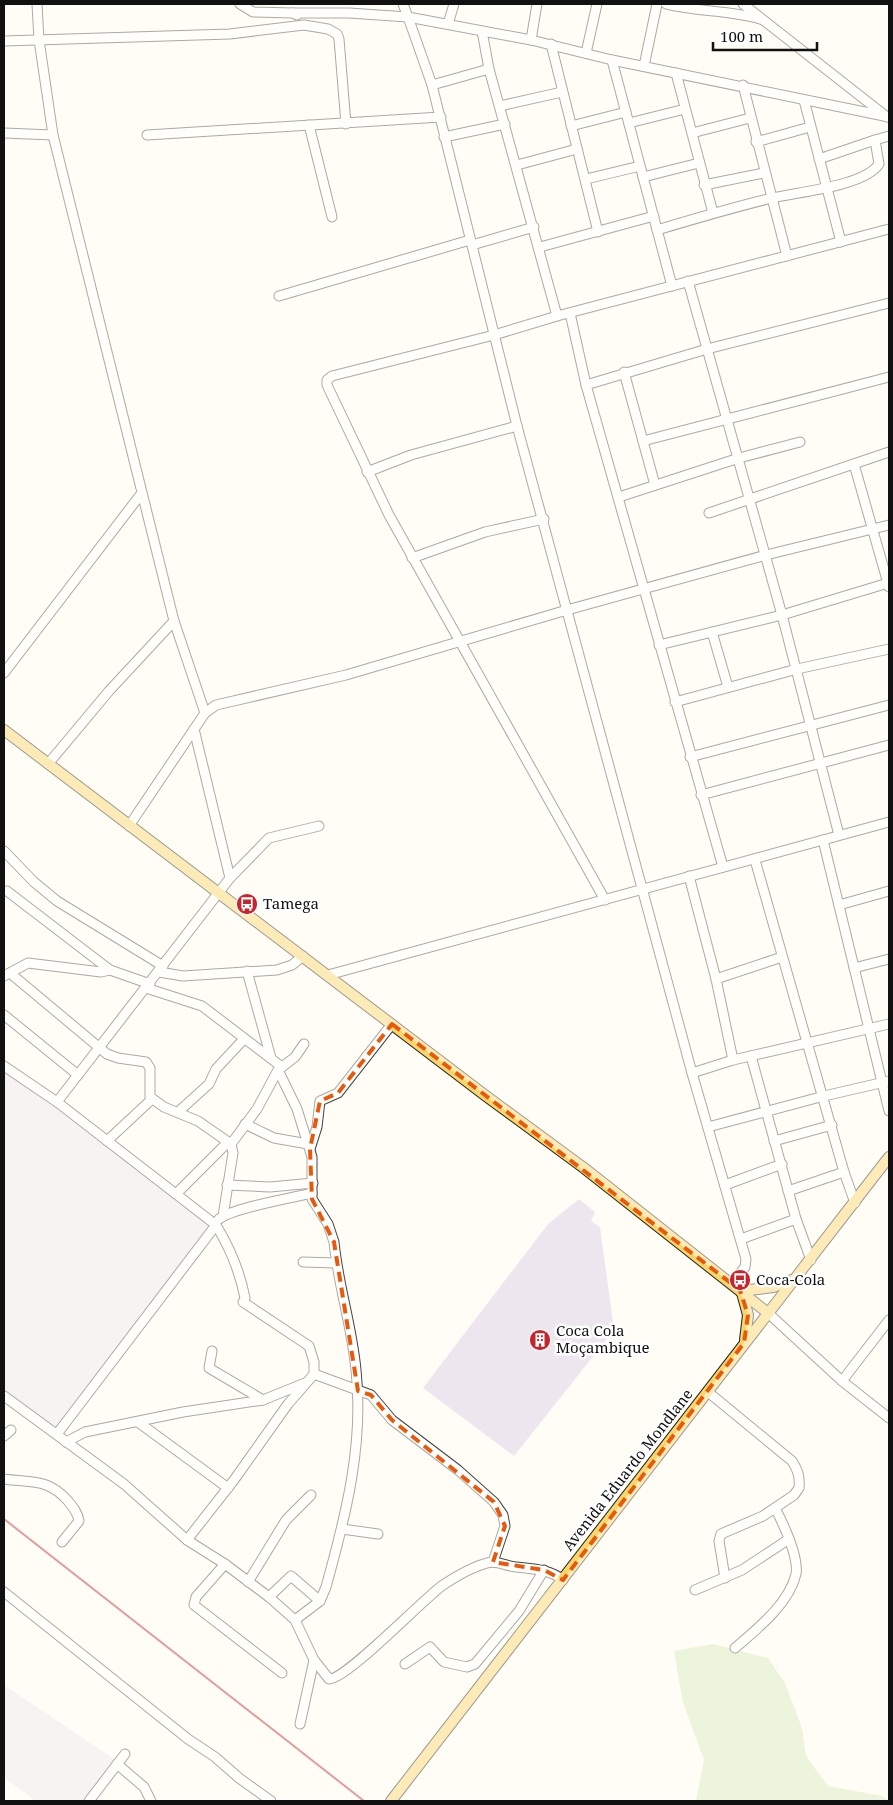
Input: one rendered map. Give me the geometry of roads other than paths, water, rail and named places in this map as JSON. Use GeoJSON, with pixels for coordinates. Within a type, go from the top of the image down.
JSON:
{"type":"FeatureCollection","features":[{"type":"Feature","properties":{"kind":"main road"},"geometry":{"type":"LineString","coordinates":[[4,730],[584,1168],[768,1313]]}},
{"type":"Feature","properties":{"kind":"main road","name":"Avenida Eduardo Mondlane"},"geometry":{"type":"LineString","coordinates":[[391,1801],[889,1157]]}},
{"type":"Feature","properties":{"kind":"main road"},"geometry":{"type":"LineString","coordinates":[[738,1288],[773,1287],[794,1279]]}},
{"type":"Feature","properties":{"kind":"main road"},"geometry":{"type":"LineString","coordinates":[[738,1288],[748,1315],[744,1343]]}},
{"type":"Feature","properties":{"kind":"street"},"geometry":{"type":"LineString","coordinates":[[37,4],[39,40],[53,135],[174,621],[204,714]]}},
{"type":"Feature","properties":{"kind":"street"},"geometry":{"type":"LineString","coordinates":[[240,4],[253,12],[349,13],[408,17],[532,40],[612,60],[743,85],[804,100],[888,117]]}},
{"type":"Feature","properties":{"kind":"street"},"geometry":{"type":"LineString","coordinates":[[403,4],[432,85],[517,426],[544,519],[692,1073],[741,1239],[746,1267],[738,1288]]}},
{"type":"Feature","properties":{"kind":"street"},"geometry":{"type":"LineString","coordinates":[[448,24],[454,4]]}},
{"type":"Feature","properties":{"kind":"street"},"geometry":{"type":"LineString","coordinates":[[532,40],[537,4]]}},
{"type":"Feature","properties":{"kind":"street"},"geometry":{"type":"LineString","coordinates":[[586,53],[597,4]]}},
{"type":"Feature","properties":{"kind":"street"},"geometry":{"type":"LineString","coordinates":[[644,66],[657,4]]}},
{"type":"Feature","properties":{"kind":"street"},"geometry":{"type":"LineString","coordinates":[[666,4],[713,13],[746,15],[765,21]]}},
{"type":"Feature","properties":{"kind":"street"},"geometry":{"type":"LineString","coordinates":[[743,4],[888,117]]}},
{"type":"Feature","properties":{"kind":"street"},"geometry":{"type":"LineString","coordinates":[[293,12],[300,16],[304,25]]}},
{"type":"Feature","properties":{"kind":"street"},"geometry":{"type":"LineString","coordinates":[[4,41],[230,34],[304,25],[328,28],[339,39],[346,124]]}},
{"type":"Feature","properties":{"kind":"street"},"geometry":{"type":"LineString","coordinates":[[482,31],[490,69],[540,247],[557,316]]}},
{"type":"Feature","properties":{"kind":"street"},"geometry":{"type":"LineString","coordinates":[[551,44],[598,232]]}},
{"type":"Feature","properties":{"kind":"street"},"geometry":{"type":"LineString","coordinates":[[612,60],[672,286]]}},
{"type":"Feature","properties":{"kind":"street"},"geometry":{"type":"LineString","coordinates":[[432,85],[490,69]]}},
{"type":"Feature","properties":{"kind":"street"},"geometry":{"type":"LineString","coordinates":[[676,73],[704,185],[713,213]]}},
{"type":"Feature","properties":{"kind":"street"},"geometry":{"type":"LineString","coordinates":[[743,85],[756,142],[787,256]]}},
{"type":"Feature","properties":{"kind":"street"},"geometry":{"type":"LineString","coordinates":[[500,106],[562,92]]}},
{"type":"Feature","properties":{"kind":"street"},"geometry":{"type":"LineString","coordinates":[[804,100],[841,242]]}},
{"type":"Feature","properties":{"kind":"street"},"geometry":{"type":"LineString","coordinates":[[629,124],[685,109]]}},
{"type":"Feature","properties":{"kind":"street"},"geometry":{"type":"LineString","coordinates":[[571,126],[626,112]]}},
{"type":"Feature","properties":{"kind":"street"},"geometry":{"type":"LineString","coordinates":[[147,135],[440,117]]}},
{"type":"Feature","properties":{"kind":"street"},"geometry":{"type":"LineString","coordinates":[[692,133],[750,118]]}},
{"type":"Feature","properties":{"kind":"street"},"geometry":{"type":"LineString","coordinates":[[444,137],[505,124]]}},
{"type":"Feature","properties":{"kind":"street"},"geometry":{"type":"LineString","coordinates":[[309,125],[332,217]]}},
{"type":"Feature","properties":{"kind":"street"},"geometry":{"type":"LineString","coordinates":[[756,142],[810,127]]}},
{"type":"Feature","properties":{"kind":"street"},"geometry":{"type":"LineString","coordinates":[[4,133],[53,135]]}},
{"type":"Feature","properties":{"kind":"street"},"geometry":{"type":"LineString","coordinates":[[819,159],[889,136]]}},
{"type":"Feature","properties":{"kind":"street"},"geometry":{"type":"LineString","coordinates":[[657,230],[771,198],[827,188],[876,168],[879,164],[875,140]]}},
{"type":"Feature","properties":{"kind":"street"},"geometry":{"type":"LineString","coordinates":[[517,165],[577,149]]}},
{"type":"Feature","properties":{"kind":"street"},"geometry":{"type":"LineString","coordinates":[[643,177],[699,163]]}},
{"type":"Feature","properties":{"kind":"street"},"geometry":{"type":"LineString","coordinates":[[586,179],[640,166]]}},
{"type":"Feature","properties":{"kind":"street"},"geometry":{"type":"LineString","coordinates":[[704,185],[764,173]]}},
{"type":"Feature","properties":{"kind":"street"},"geometry":{"type":"LineString","coordinates":[[540,247],[654,216]]}},
{"type":"Feature","properties":{"kind":"street"},"geometry":{"type":"LineString","coordinates":[[279,296],[471,242],[534,227]]}},
{"type":"Feature","properties":{"kind":"street"},"geometry":{"type":"LineString","coordinates":[[605,900],[461,641],[412,558],[367,472],[327,385],[327,380],[332,376],[494,335],[557,316],[889,228]]}},
{"type":"Feature","properties":{"kind":"street"},"geometry":{"type":"LineString","coordinates":[[688,281],[766,555],[839,835]]}},
{"type":"Feature","properties":{"kind":"street"},"geometry":{"type":"LineString","coordinates":[[586,385],[624,372],[707,349],[889,303]]}},
{"type":"Feature","properties":{"kind":"street"},"geometry":{"type":"LineString","coordinates":[[570,313],[586,385],[723,868]]}},
{"type":"Feature","properties":{"kind":"street"},"geometry":{"type":"LineString","coordinates":[[624,372],[655,485]]}},
{"type":"Feature","properties":{"kind":"street"},"geometry":{"type":"LineString","coordinates":[[643,441],[889,376]]}},
{"type":"Feature","properties":{"kind":"street"},"geometry":{"type":"LineString","coordinates":[[367,472],[411,455],[517,426]]}},
{"type":"Feature","properties":{"kind":"street"},"geometry":{"type":"LineString","coordinates":[[619,497],[739,458],[800,442]]}},
{"type":"Feature","properties":{"kind":"street"},"geometry":{"type":"LineString","coordinates":[[709,513],[889,452]]}},
{"type":"Feature","properties":{"kind":"street"},"geometry":{"type":"LineString","coordinates":[[659,645],[782,615],[889,585],[854,464]]}},
{"type":"Feature","properties":{"kind":"street"},"geometry":{"type":"LineString","coordinates":[[4,673],[141,494]]}},
{"type":"Feature","properties":{"kind":"street"},"geometry":{"type":"LineString","coordinates":[[412,558],[485,532],[544,519]]}},
{"type":"Feature","properties":{"kind":"street"},"geometry":{"type":"LineString","coordinates":[[129,826],[204,714],[216,705],[346,675],[567,610],[766,555],[889,525]]}},
{"type":"Feature","properties":{"kind":"street"},"geometry":{"type":"LineString","coordinates":[[48,764],[174,621]]}},
{"type":"Feature","properties":{"kind":"street"},"geometry":{"type":"LineString","coordinates":[[712,632],[728,687]]}},
{"type":"Feature","properties":{"kind":"street"},"geometry":{"type":"LineString","coordinates":[[675,702],[797,669],[889,648]]}},
{"type":"Feature","properties":{"kind":"street"},"geometry":{"type":"LineString","coordinates":[[690,757],[889,705]]}},
{"type":"Feature","properties":{"kind":"street"},"geometry":{"type":"LineString","coordinates":[[194,729],[230,878]]}},
{"type":"Feature","properties":{"kind":"street"},"geometry":{"type":"LineString","coordinates":[[701,795],[889,745]]}},
{"type":"Feature","properties":{"kind":"street"},"geometry":{"type":"LineString","coordinates":[[328,976],[889,822]]}},
{"type":"Feature","properties":{"kind":"street"},"geometry":{"type":"LineString","coordinates":[[57,1102],[230,878],[269,838],[319,826]]}},
{"type":"Feature","properties":{"kind":"street"},"geometry":{"type":"LineString","coordinates":[[823,840],[854,968],[885,1082],[889,1111]]}},
{"type":"Feature","properties":{"kind":"street"},"geometry":{"type":"LineString","coordinates":[[4,851],[34,882],[57,901],[161,969],[183,976],[285,968],[303,956]]}},
{"type":"Feature","properties":{"kind":"street"},"geometry":{"type":"LineString","coordinates":[[756,860],[782,958],[809,1043],[844,1172],[855,1203]]}},
{"type":"Feature","properties":{"kind":"street"},"geometry":{"type":"LineString","coordinates":[[689,876],[716,979],[733,1060]]}},
{"type":"Feature","properties":{"kind":"street"},"geometry":{"type":"LineString","coordinates":[[6,891],[110,970],[202,1006],[244,1040],[271,1058],[280,1069],[297,1110],[309,1147],[313,1170],[312,1199],[331,1232],[350,1330],[358,1391],[357,1443],[342,1529],[326,1587],[320,1601],[295,1620]]}},
{"type":"Feature","properties":{"kind":"street"},"geometry":{"type":"LineString","coordinates":[[839,904],[889,891]]}},
{"type":"Feature","properties":{"kind":"street"},"geometry":{"type":"LineString","coordinates":[[716,979],[782,958]]}},
{"type":"Feature","properties":{"kind":"street"},"geometry":{"type":"LineString","coordinates":[[854,968],[889,959]]}},
{"type":"Feature","properties":{"kind":"street"},"geometry":{"type":"LineString","coordinates":[[110,970],[101,972],[28,963],[7,975],[100,1048],[118,1058],[141,1060],[149,1064],[148,1093],[152,1098],[164,1107],[198,1121],[229,1143],[233,1153],[223,1216]]}},
{"type":"Feature","properties":{"kind":"street"},"geometry":{"type":"LineString","coordinates":[[247,971],[271,1058]]}},
{"type":"Feature","properties":{"kind":"street"},"geometry":{"type":"LineString","coordinates":[[4,1016],[78,1075]]}},
{"type":"Feature","properties":{"kind":"street"},"geometry":{"type":"LineString","coordinates":[[309,1147],[317,1127],[320,1101],[338,1093],[392,1024]]}},
{"type":"Feature","properties":{"kind":"street"},"geometry":{"type":"LineString","coordinates":[[692,1073],[733,1060],[889,1024]]}},
{"type":"Feature","properties":{"kind":"street"},"geometry":{"type":"LineString","coordinates":[[178,1112],[209,1084],[216,1068],[244,1040]]}},
{"type":"Feature","properties":{"kind":"street"},"geometry":{"type":"LineString","coordinates":[[176,1194],[229,1143],[257,1109],[280,1069],[304,1044]]}},
{"type":"Feature","properties":{"kind":"street"},"geometry":{"type":"LineString","coordinates":[[751,1056],[796,1219],[811,1260]]}},
{"type":"Feature","properties":{"kind":"street"},"geometry":{"type":"LineString","coordinates":[[4,1066],[57,1102],[215,1224],[225,1240],[235,1263],[244,1300],[309,1346],[314,1355],[312,1377],[288,1404],[228,1488],[187,1540]]}},
{"type":"Feature","properties":{"kind":"street"},"geometry":{"type":"LineString","coordinates":[[708,1127],[885,1082]]}},
{"type":"Feature","properties":{"kind":"street"},"geometry":{"type":"LineString","coordinates":[[107,1141],[152,1098]]}},
{"type":"Feature","properties":{"kind":"street"},"geometry":{"type":"LineString","coordinates":[[245,1124],[274,1138],[309,1147]]}},
{"type":"Feature","properties":{"kind":"street"},"geometry":{"type":"LineString","coordinates":[[774,1141],[832,1125]]}},
{"type":"Feature","properties":{"kind":"street"},"geometry":{"type":"LineString","coordinates":[[725,1185],[782,1164]]}},
{"type":"Feature","properties":{"kind":"street"},"geometry":{"type":"LineString","coordinates":[[788,1191],[844,1172]]}},
{"type":"Feature","properties":{"kind":"street"},"geometry":{"type":"LineString","coordinates":[[227,1185],[270,1187],[312,1183]]}},
{"type":"Feature","properties":{"kind":"street"},"geometry":{"type":"LineString","coordinates":[[57,1434],[215,1224],[223,1216],[312,1193]]}},
{"type":"Feature","properties":{"kind":"street"},"geometry":{"type":"LineString","coordinates":[[741,1239],[796,1219]]}},
{"type":"Feature","properties":{"kind":"street"},"geometry":{"type":"LineString","coordinates":[[303,1262],[336,1263]]}},
{"type":"Feature","properties":{"kind":"street"},"geometry":{"type":"LineString","coordinates":[[768,1313],[842,1381],[889,1418]]}},
{"type":"Feature","properties":{"kind":"street"},"geometry":{"type":"LineString","coordinates":[[842,1381],[889,1320]]}},
{"type":"Feature","properties":{"kind":"street"},"geometry":{"type":"LineString","coordinates":[[212,1351],[210,1368],[262,1400]]}},
{"type":"Feature","properties":{"kind":"street"},"geometry":{"type":"LineString","coordinates":[[66,1442],[85,1432],[183,1412],[262,1400],[312,1377],[371,1395],[392,1420],[458,1470],[494,1502],[502,1515],[504,1526],[494,1562]]}},
{"type":"Feature","properties":{"kind":"street"},"geometry":{"type":"LineString","coordinates":[[708,1392],[792,1461],[798,1471],[799,1488],[794,1495],[775,1508],[721,1534],[719,1541],[725,1578]]}},
{"type":"Feature","properties":{"kind":"street"},"geometry":{"type":"LineString","coordinates":[[4,1396],[124,1484],[187,1540],[225,1564],[269,1597],[295,1620],[314,1660],[329,1679],[335,1678],[442,1586],[464,1573],[494,1562],[510,1567],[544,1570],[563,1580]]}},
{"type":"Feature","properties":{"kind":"street"},"geometry":{"type":"LineString","coordinates":[[138,1422],[228,1488]]}},
{"type":"Feature","properties":{"kind":"street"},"geometry":{"type":"LineString","coordinates":[[4,1479],[42,1483],[59,1491],[75,1510],[79,1521],[62,1542]]}},
{"type":"Feature","properties":{"kind":"street"},"geometry":{"type":"LineString","coordinates":[[248,1582],[286,1520],[311,1495]]}},
{"type":"Feature","properties":{"kind":"street"},"geometry":{"type":"LineString","coordinates":[[735,1648],[760,1627],[783,1600],[796,1573],[789,1539],[775,1508]]}},
{"type":"Feature","properties":{"kind":"street"},"geometry":{"type":"LineString","coordinates":[[342,1529],[378,1534]]}},
{"type":"Feature","properties":{"kind":"street"},"geometry":{"type":"LineString","coordinates":[[695,1590],[725,1578],[756,1562],[789,1539]]}},
{"type":"Feature","properties":{"kind":"street"},"geometry":{"type":"LineString","coordinates":[[225,1564],[196,1597],[194,1605],[282,1673]]}},
{"type":"Feature","properties":{"kind":"street"},"geometry":{"type":"LineString","coordinates":[[405,1664],[429,1648],[432,1648],[444,1662],[467,1667],[475,1664],[519,1610],[544,1570]]}},
{"type":"Feature","properties":{"kind":"street"},"geometry":{"type":"LineString","coordinates":[[269,1597],[291,1576],[320,1601]]}},
{"type":"Feature","properties":{"kind":"street"},"geometry":{"type":"LineString","coordinates":[[4,1592],[188,1739],[215,1757],[266,1800]]}},
{"type":"Feature","properties":{"kind":"street"},"geometry":{"type":"LineString","coordinates":[[300,1724],[314,1660]]}},
{"type":"Feature","properties":{"kind":"street"},"geometry":{"type":"LineString","coordinates":[[89,1801],[126,1754]]}},
{"type":"Feature","properties":{"kind":"street"},"geometry":{"type":"LineString","coordinates":[[117,1764],[144,1787],[151,1801]]}},
{"type":"Feature","properties":{"kind":"railway"},"geometry":{"type":"LineString","coordinates":[[4,1519],[364,1801]]}},
{"type":"Feature","properties":{"kind":"place","name":"Tamega"},"geometry":{"type":"Point","coordinates":[247,904]}},
{"type":"Feature","properties":{"kind":"place","name":"Coca-Cola"},"geometry":{"type":"Point","coordinates":[740,1280]}},
{"type":"Feature","properties":{"kind":"place","name":"Coca Cola Moçambique"},"geometry":{"type":"Point","coordinates":[540,1340]}}]}
